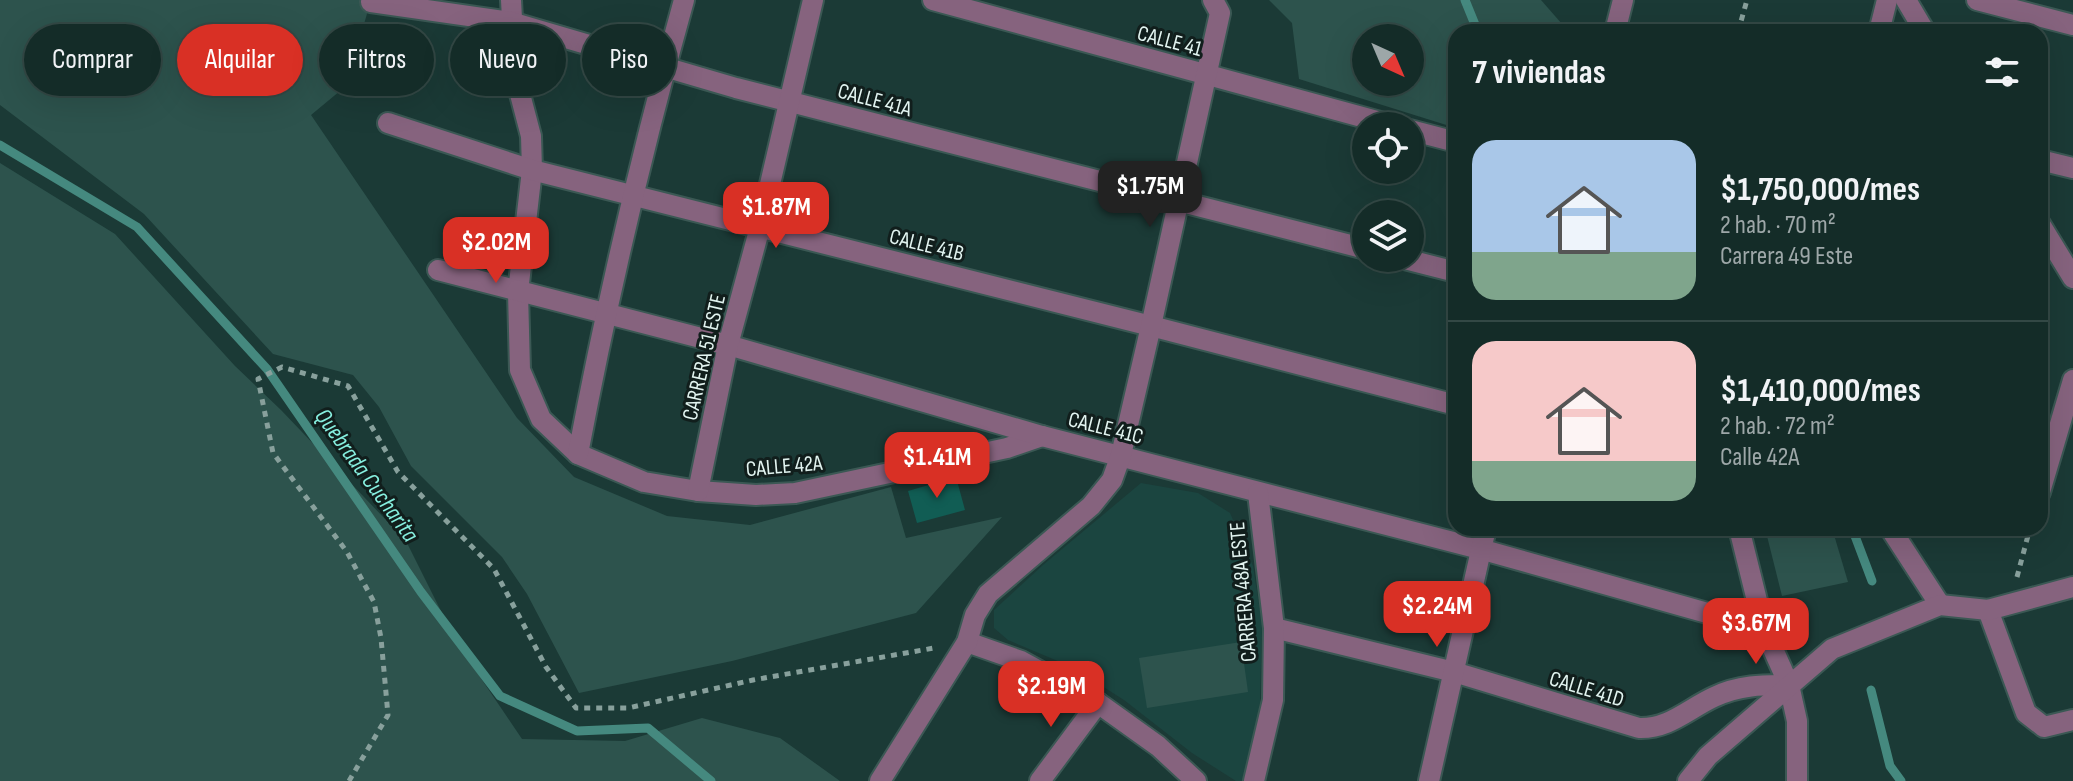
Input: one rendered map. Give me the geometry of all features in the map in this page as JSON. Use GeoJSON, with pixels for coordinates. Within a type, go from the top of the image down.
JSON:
{"type":"FeatureCollection","features":[{"type":"Feature","properties":{"kind":"street"},"geometry":{"type":"LineString","coordinates":[[511,0],[515,75],[531,136],[532,170],[518,292],[520,370],[541,419],[578,454]]}},
{"type":"Feature","properties":{"kind":"street"},"geometry":{"type":"LineString","coordinates":[[676,29],[684,0]]}},
{"type":"Feature","properties":{"kind":"street","name":"CARRERA 51 ESTE"},"geometry":{"type":"LineString","coordinates":[[698,491],[728,345],[760,227],[813,0]]}},
{"type":"Feature","properties":{"kind":"street","name":"CALLE 41"},"geometry":{"type":"LineString","coordinates":[[933,0],[1352,114]]}},
{"type":"Feature","properties":{"kind":"street"},"geometry":{"type":"LineString","coordinates":[[1617,24],[1623,0]]}},
{"type":"Feature","properties":{"kind":"street"},"geometry":{"type":"LineString","coordinates":[[1881,24],[1887,0]]}},
{"type":"Feature","properties":{"kind":"street"},"geometry":{"type":"LineString","coordinates":[[1906,0],[1920,24]]}},
{"type":"Feature","properties":{"kind":"street"},"geometry":{"type":"LineString","coordinates":[[1977,0],[2073,25]]}},
{"type":"Feature","properties":{"kind":"street","name":"CALLE 41A"},"geometry":{"type":"LineString","coordinates":[[371,2],[511,22],[582,43]]}},
{"type":"Feature","properties":{"kind":"street"},"geometry":{"type":"LineString","coordinates":[[880,781],[967,642],[975,615],[988,594],[1091,506],[1112,480],[1121,455],[1151,326],[1206,75],[1216,6]]}},
{"type":"Feature","properties":{"kind":"street","name":"CALLE 41A"},"geometry":{"type":"LineString","coordinates":[[676,71],[1352,246]]}},
{"type":"Feature","properties":{"kind":"street"},"geometry":{"type":"LineString","coordinates":[[578,454],[605,314],[658,96]]}},
{"type":"Feature","properties":{"kind":"street","name":"CALLE 41B"},"geometry":{"type":"LineString","coordinates":[[388,123],[532,170],[1448,403]]}},
{"type":"Feature","properties":{"kind":"street"},"geometry":{"type":"LineString","coordinates":[[1424,134],[1448,140]]}},
{"type":"Feature","properties":{"kind":"street"},"geometry":{"type":"LineString","coordinates":[[2048,162],[2073,168]]}},
{"type":"Feature","properties":{"kind":"street"},"geometry":{"type":"LineString","coordinates":[[2048,237],[2073,278]]}},
{"type":"Feature","properties":{"kind":"street"},"geometry":{"type":"LineString","coordinates":[[1424,264],[1448,270]]}},
{"type":"Feature","properties":{"kind":"street","name":"CALLE 41C"},"geometry":{"type":"LineString","coordinates":[[438,270],[728,345],[1042,436],[1480,549],[1764,629]]}},
{"type":"Feature","properties":{"kind":"street"},"geometry":{"type":"LineString","coordinates":[[2048,465],[2073,380]]}},
{"type":"Feature","properties":{"kind":"street","name":"CALLE 42A"},"geometry":{"type":"LineString","coordinates":[[578,454],[644,482],[698,491],[756,495],[795,493],[1007,448],[1042,436]]}},
{"type":"Feature","properties":{"kind":"street","name":"CARRERA 48A ESTE"},"geometry":{"type":"LineString","coordinates":[[1254,781],[1273,700],[1274,628],[1258,493]]}},
{"type":"Feature","properties":{"kind":"street"},"geometry":{"type":"LineString","coordinates":[[1429,781],[1484,536]]}},
{"type":"Feature","properties":{"kind":"street"},"geometry":{"type":"LineString","coordinates":[[1741,536],[1764,629],[1789,685],[1797,721],[1797,781]]}},
{"type":"Feature","properties":{"kind":"street"},"geometry":{"type":"LineString","coordinates":[[1895,536],[1940,605]]}},
{"type":"Feature","properties":{"kind":"street"},"geometry":{"type":"LineString","coordinates":[[1688,781],[1708,756],[1832,649],[1940,605],[1988,610],[2073,587]]}},
{"type":"Feature","properties":{"kind":"street"},"geometry":{"type":"LineString","coordinates":[[1988,610],[2026,713],[2044,727],[2073,720]]}},
{"type":"Feature","properties":{"kind":"street","name":"CALLE 41D"},"geometry":{"type":"LineString","coordinates":[[1274,628],[1454,672],[1639,728],[1653,729],[1665,725],[1714,697],[1745,686],[1789,685]]}},
{"type":"Feature","properties":{"kind":"street"},"geometry":{"type":"LineString","coordinates":[[967,642],[1021,661],[1098,703],[1158,746],[1196,781]]}},
{"type":"Feature","properties":{"kind":"street"},"geometry":{"type":"LineString","coordinates":[[1040,781],[1098,703]]}},
{"type":"Feature","properties":{"kind":"path"},"geometry":{"type":"LineString","coordinates":[[1740,24],[1747,0]]}},
{"type":"Feature","properties":{"kind":"path"},"geometry":{"type":"LineString","coordinates":[[349,781],[388,715],[381,638],[374,602],[347,552],[273,453],[258,379],[282,367],[348,386],[398,472],[494,569],[546,667],[576,708],[628,708],[753,680],[967,642]]}},
{"type":"Feature","properties":{"kind":"path"},"geometry":{"type":"LineString","coordinates":[[2010,606],[2028,536]]}},
{"type":"Feature","properties":{"kind":"shaded area"},"geometry":{"type":"Polygon","coordinates":[[[1141,483],[1198,493],[1230,513],[1253,566],[1262,623],[1260,703],[1248,781],[1236,781],[1192,753],[1124,700],[1072,667],[1008,640],[994,628],[994,610],[1141,483]]]}},
{"type":"Feature","properties":{"kind":"green space"},"geometry":{"type":"Polygon","coordinates":[[[0,0],[371,0],[364,24],[319,24],[319,96],[334,96],[311,115],[517,418],[574,477],[667,516],[750,525],[891,487],[906,538],[1002,517],[916,613],[732,661],[579,693],[527,594],[502,557],[411,466],[379,407],[353,375],[273,354],[144,214],[0,105],[0,0]]]}},
{"type":"Feature","properties":{"kind":"green space"},"geometry":{"type":"Polygon","coordinates":[[[1269,0],[1541,0],[1562,24],[1448,24],[1448,126],[1424,118],[1424,112],[1405,112],[1353,96],[1424,96],[1424,24],[1352,24],[1352,96],[1299,79],[1292,23],[1269,0]]]}},
{"type":"Feature","properties":{"kind":"green space"},"geometry":{"type":"Polygon","coordinates":[[[0,163],[115,234],[235,366],[406,541],[457,643],[522,739],[625,741],[702,718],[780,738],[840,781],[0,781],[0,163]]]}},
{"type":"Feature","properties":{"kind":"green space"},"geometry":{"type":"Polygon","coordinates":[[[1767,536],[1834,536],[1848,582],[1782,596],[1767,536]]]}},
{"type":"Feature","properties":{"kind":"green space"},"geometry":{"type":"Polygon","coordinates":[[[1241,642],[1248,692],[1147,708],[1139,658],[1241,642]]]}},
{"type":"Feature","properties":{"kind":"building"},"geometry":{"type":"Polygon","coordinates":[[[956,477],[965,510],[917,523],[908,491],[956,477]]]}},
{"type":"Feature","properties":{"kind":"waterway"},"geometry":{"type":"LineString","coordinates":[[1465,0],[1475,24]]}},
{"type":"Feature","properties":{"kind":"waterway","name":"Quebrada Cucharita"},"geometry":{"type":"LineString","coordinates":[[0,145],[137,227],[267,369],[421,592],[500,696],[577,731],[648,728],[711,781]]}},
{"type":"Feature","properties":{"kind":"waterway"},"geometry":{"type":"LineString","coordinates":[[1855,536],[1872,581]]}},
{"type":"Feature","properties":{"kind":"waterway"},"geometry":{"type":"LineString","coordinates":[[1871,690],[1890,766],[1901,781]]}}]}
